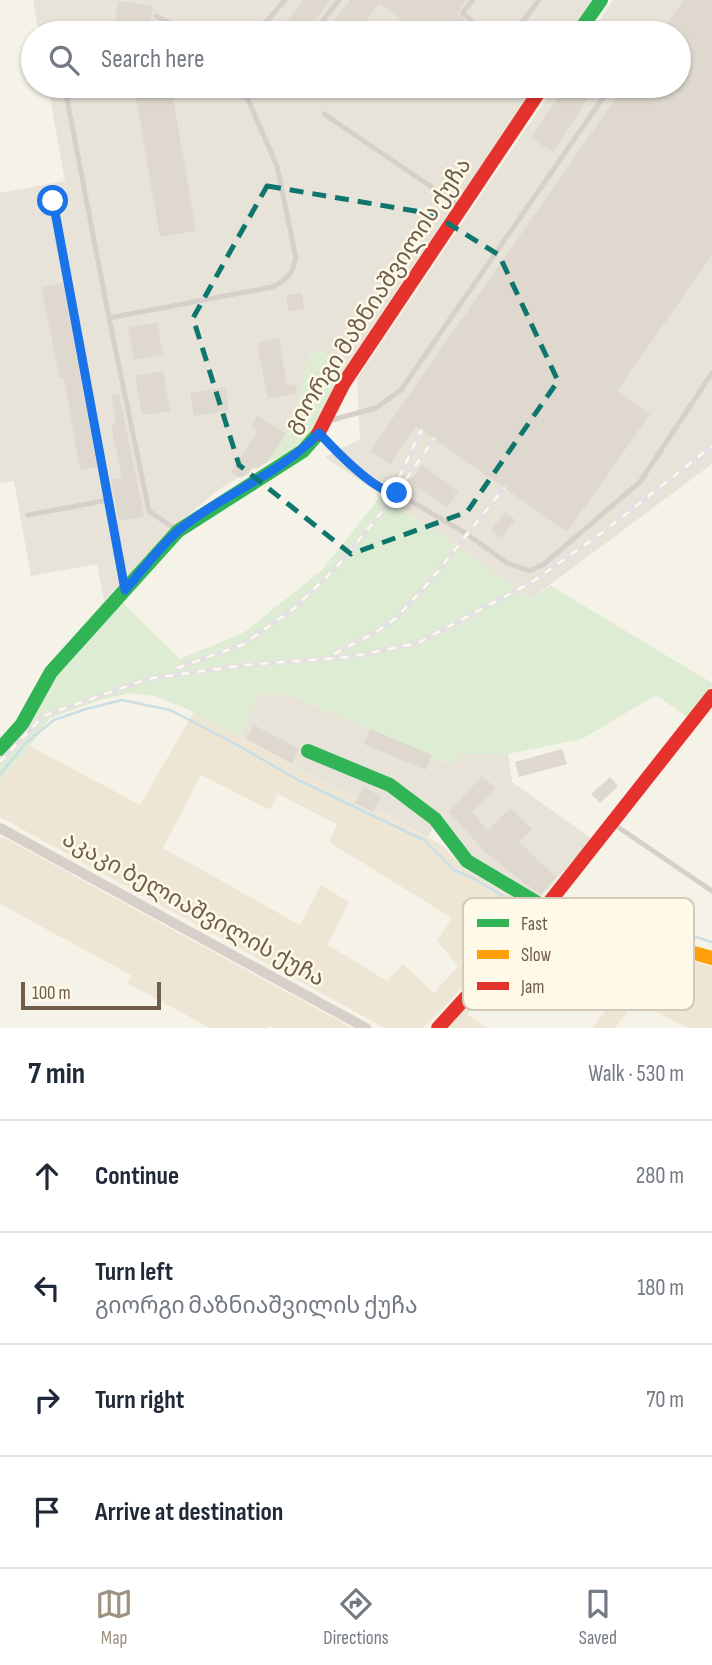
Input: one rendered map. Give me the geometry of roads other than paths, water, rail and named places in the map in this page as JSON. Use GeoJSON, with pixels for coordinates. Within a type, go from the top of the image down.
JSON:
{"type":"FeatureCollection","features":[{"type":"Feature","properties":{"kind":"street"},"geometry":{"type":"LineString","coordinates":[[584,21],[594,3]]}},
{"type":"Feature","properties":{"kind":"street","name":"გიორგი მაზნიაშვილის ქუჩა"},"geometry":{"type":"LineString","coordinates":[[0,749],[22,724],[51,672],[178,531],[303,451],[322,428],[344,383],[534,98]]}},
{"type":"Feature","properties":{"kind":"street"},"geometry":{"type":"LineString","coordinates":[[554,898],[712,696]]}},
{"type":"Feature","properties":{"kind":"street"},"geometry":{"type":"LineString","coordinates":[[308,751],[390,785],[435,819],[467,861],[529,898]]}},
{"type":"Feature","properties":{"kind":"street","name":"აკაკი ბელიაშვილის ქუჩა"},"geometry":{"type":"LineString","coordinates":[[0,828],[366,1028]]}},
{"type":"Feature","properties":{"kind":"street"},"geometry":{"type":"LineString","coordinates":[[694,953],[712,958]]}},
{"type":"Feature","properties":{"kind":"street"},"geometry":{"type":"LineString","coordinates":[[438,1028],[463,1000]]}},
{"type":"Feature","properties":{"kind":"lane"},"geometry":{"type":"LineString","coordinates":[[267,21],[285,0]]}},
{"type":"Feature","properties":{"kind":"lane"},"geometry":{"type":"LineString","coordinates":[[322,21],[339,0]]}},
{"type":"Feature","properties":{"kind":"lane"},"geometry":{"type":"LineString","coordinates":[[472,21],[462,13],[473,0]]}},
{"type":"Feature","properties":{"kind":"lane"},"geometry":{"type":"LineString","coordinates":[[523,21],[540,0]]}},
{"type":"Feature","properties":{"kind":"lane"},"geometry":{"type":"LineString","coordinates":[[156,16],[166,21]]}},
{"type":"Feature","properties":{"kind":"lane"},"geometry":{"type":"LineString","coordinates":[[67,98],[149,511],[178,531]]}},
{"type":"Feature","properties":{"kind":"lane"},"geometry":{"type":"LineString","coordinates":[[109,318],[272,287],[283,282],[294,269],[296,258],[277,166],[247,98]]}},
{"type":"Feature","properties":{"kind":"lane"},"geometry":{"type":"LineString","coordinates":[[603,98],[401,390],[376,408],[322,428],[350,465],[381,488],[392,494],[397,493],[467,534],[506,563],[530,570],[544,564],[640,482],[712,373]]}},
{"type":"Feature","properties":{"kind":"lane"},"geometry":{"type":"LineString","coordinates":[[324,114],[461,207]]}},
{"type":"Feature","properties":{"kind":"lane"},"geometry":{"type":"LineString","coordinates":[[53,201],[125,590]]}},
{"type":"Feature","properties":{"kind":"lane"},"geometry":{"type":"LineString","coordinates":[[28,515],[108,499]]}},
{"type":"Feature","properties":{"kind":"lane"},"geometry":{"type":"LineString","coordinates":[[612,823],[712,891]]}},
{"type":"Feature","properties":{"kind":"waterway"},"geometry":{"type":"LineString","coordinates":[[0,774],[27,742],[54,720],[122,700],[170,710],[298,780],[424,840],[454,870],[506,898]]}},
{"type":"Feature","properties":{"kind":"waterway"},"geometry":{"type":"LineString","coordinates":[[694,937],[712,942]]}},
{"type":"Feature","properties":{"kind":"railway"},"geometry":{"type":"LineString","coordinates":[[399,478],[421,430]]}},
{"type":"Feature","properties":{"kind":"railway"},"geometry":{"type":"LineString","coordinates":[[177,668],[242,645],[292,610],[336,568],[393,498],[434,439]]}},
{"type":"Feature","properties":{"kind":"railway"},"geometry":{"type":"LineString","coordinates":[[0,762],[43,716],[147,679],[245,665],[349,657],[418,643],[532,582],[603,532],[712,446]]}},
{"type":"Feature","properties":{"kind":"railway"},"geometry":{"type":"LineString","coordinates":[[334,654],[396,618],[430,581],[504,488]]}}]}
